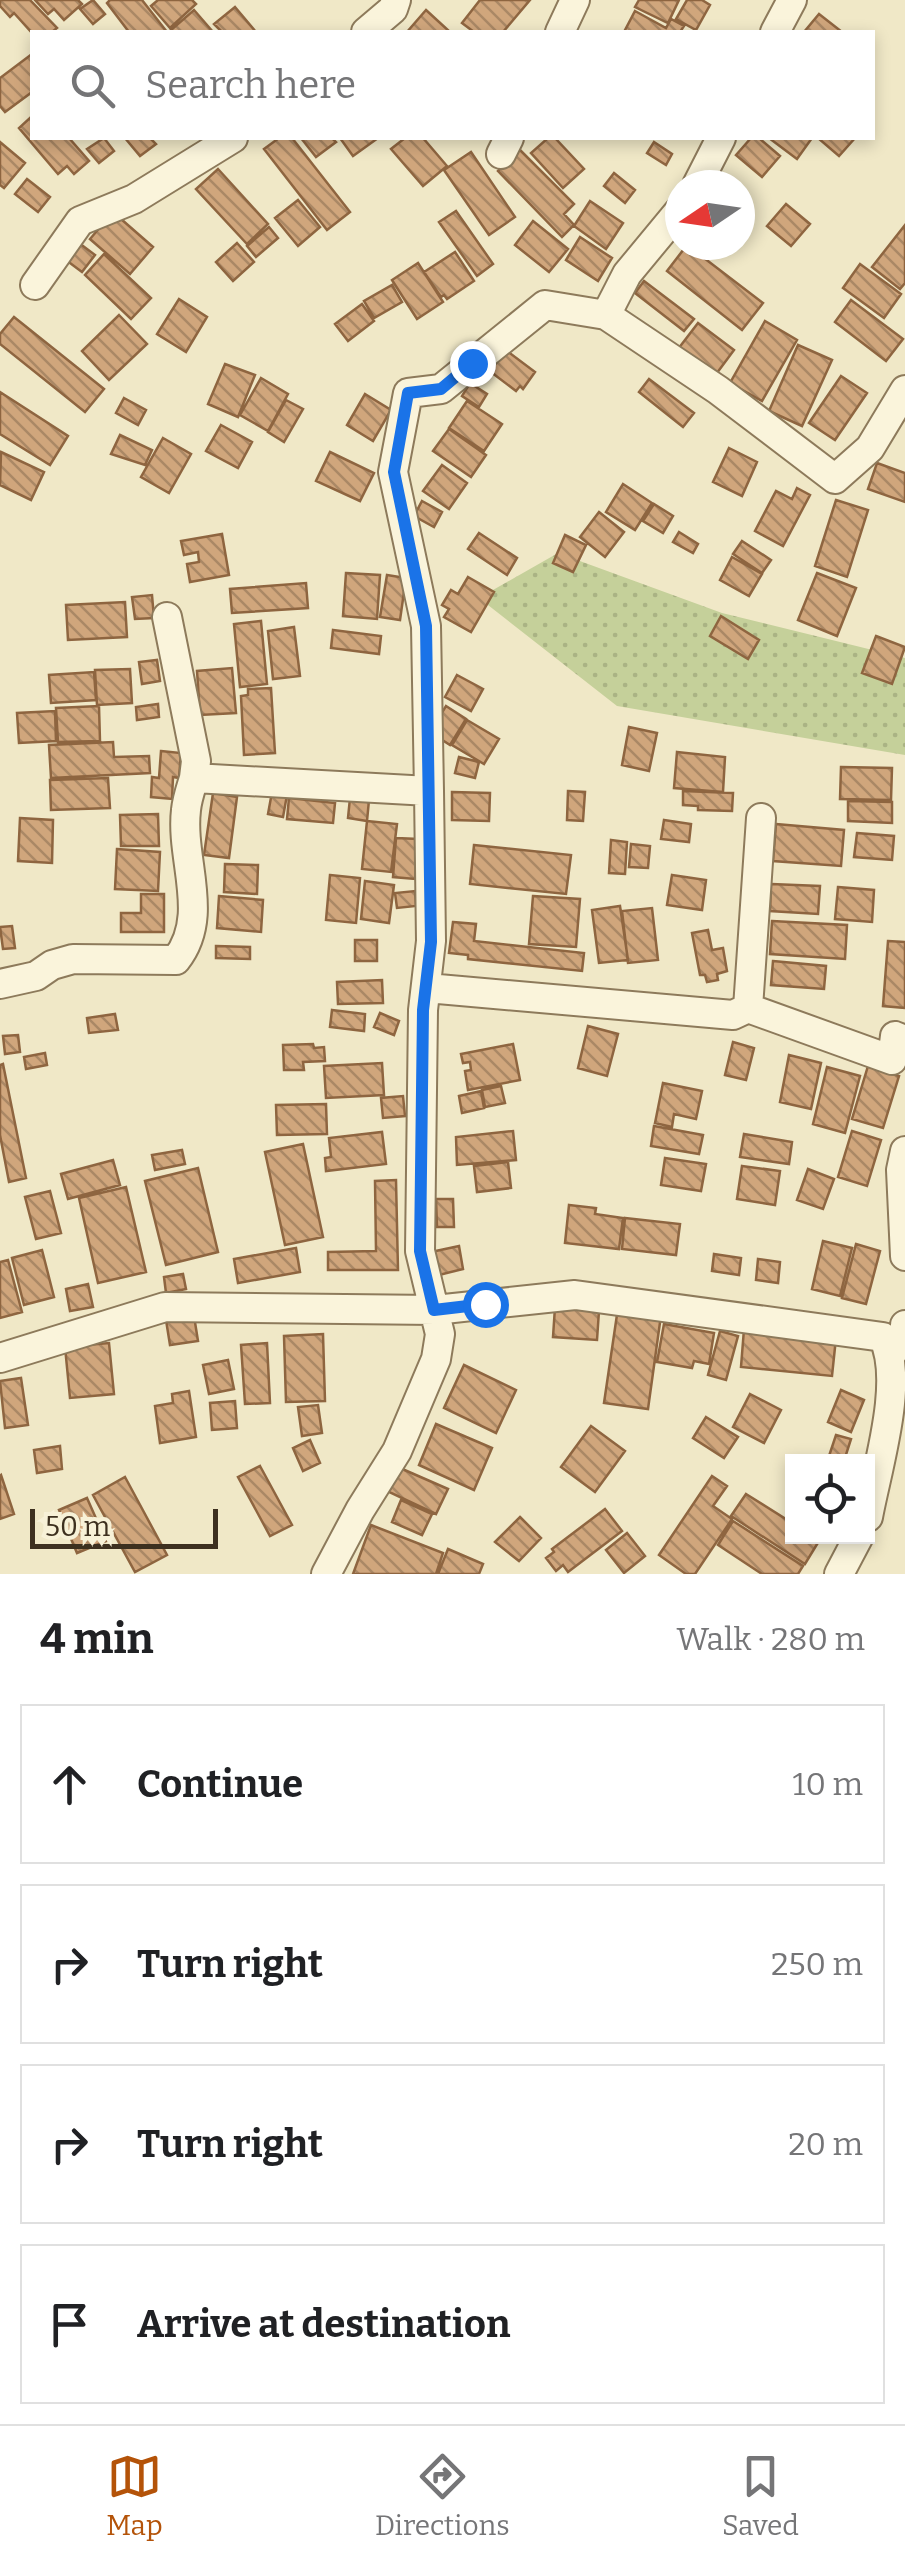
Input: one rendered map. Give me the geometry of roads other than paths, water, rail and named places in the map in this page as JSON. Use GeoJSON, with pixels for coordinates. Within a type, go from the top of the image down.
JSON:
{"type":"FeatureCollection","features":[{"type":"Feature","properties":{"kind":"street"},"geometry":{"type":"LineString","coordinates":[[368,30],[393,9],[396,0]]}},
{"type":"Feature","properties":{"kind":"street"},"geometry":{"type":"LineString","coordinates":[[561,30],[575,0]]}},
{"type":"Feature","properties":{"kind":"street"},"geometry":{"type":"LineString","coordinates":[[776,30],[792,0]]}},
{"type":"Feature","properties":{"kind":"street"},"geometry":{"type":"LineString","coordinates":[[35,284],[80,221],[134,200],[230,140]]}},
{"type":"Feature","properties":{"kind":"street"},"geometry":{"type":"LineString","coordinates":[[705,170],[720,140]]}},
{"type":"Feature","properties":{"kind":"street"},"geometry":{"type":"LineString","coordinates":[[606,315],[627,274],[665,228]]}},
{"type":"Feature","properties":{"kind":"street"},"geometry":{"type":"LineString","coordinates":[[326,1574],[397,1451],[436,1358],[440,1334],[420,1251],[423,1010],[431,942],[430,791],[426,626],[394,472],[408,393],[441,389],[545,304],[606,315],[718,390],[834,479],[870,448],[905,390]]}},
{"type":"Feature","properties":{"kind":"street"},"geometry":{"type":"LineString","coordinates":[[0,984],[36,976],[52,965],[73,959],[176,960],[185,948],[194,908],[185,812],[196,761],[167,617]]}},
{"type":"Feature","properties":{"kind":"street"},"geometry":{"type":"LineString","coordinates":[[194,778],[430,791]]}},
{"type":"Feature","properties":{"kind":"street"},"geometry":{"type":"LineString","coordinates":[[748,1008],[761,818]]}},
{"type":"Feature","properties":{"kind":"street"},"geometry":{"type":"LineString","coordinates":[[427,988],[732,1015],[748,1008],[892,1060],[894,1036],[905,1040]]}},
{"type":"Feature","properties":{"kind":"street"},"geometry":{"type":"LineString","coordinates":[[905,1150],[901,1170],[905,1256]]}},
{"type":"Feature","properties":{"kind":"street"},"geometry":{"type":"LineString","coordinates":[[0,1358],[165,1307],[434,1310],[575,1295],[896,1338],[892,1396],[875,1482]]}},
{"type":"Feature","properties":{"kind":"street"},"geometry":{"type":"LineString","coordinates":[[839,1574],[855,1544]]}}]}
